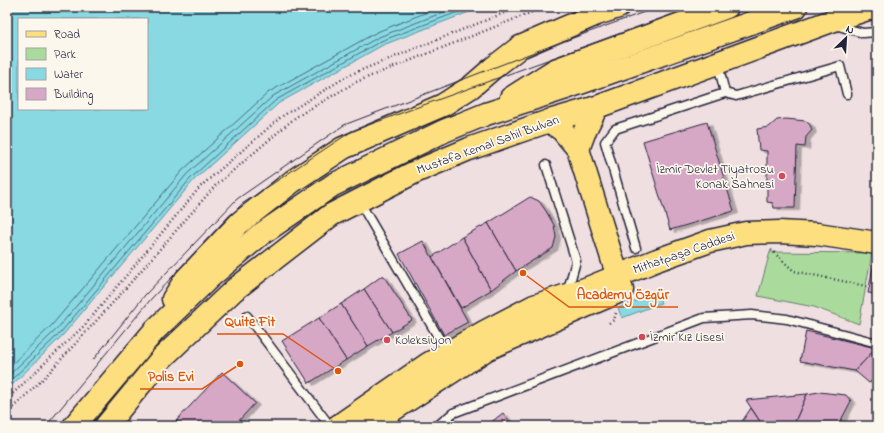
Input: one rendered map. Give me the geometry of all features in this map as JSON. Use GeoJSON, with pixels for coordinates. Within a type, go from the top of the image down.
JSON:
{"type":"FeatureCollection","features":[{"type":"Feature","properties":{"kind":"main road"},"geometry":{"type":"LineString","coordinates":[[155,330],[186,279],[238,224],[293,181],[343,148],[443,105],[471,87],[520,47],[597,14],[618,7]]}},
{"type":"Feature","properties":{"kind":"main road"},"geometry":{"type":"LineString","coordinates":[[486,114],[555,70],[727,7]]}},
{"type":"Feature","properties":{"kind":"main road","name":"Mustafa Kemal Sahil Bulvarı"},"geometry":{"type":"LineString","coordinates":[[74,426],[155,330],[211,276],[260,235],[333,185],[444,131],[486,114],[569,87],[796,7]]}},
{"type":"Feature","properties":{"kind":"main road","name":"Mustafa Kemal Sahil Bulvarı"},"geometry":{"type":"LineString","coordinates":[[106,426],[162,358],[234,290],[331,215],[415,172],[470,150],[549,121],[597,107],[826,22],[874,7]]}},
{"type":"Feature","properties":{"kind":"main road"},"geometry":{"type":"LineString","coordinates":[[578,149],[586,128],[597,107]]}},
{"type":"Feature","properties":{"kind":"main road"},"geometry":{"type":"LineString","coordinates":[[549,121],[562,130],[578,149],[620,283]]}},
{"type":"Feature","properties":{"kind":"main road","name":"Mithatpaşa Caddesi"},"geometry":{"type":"LineString","coordinates":[[368,426],[487,348],[710,241],[746,233],[779,232],[817,234],[877,243]]}},
{"type":"Feature","properties":{"kind":"main road","name":"Mithatpaşa Caddesi"},"geometry":{"type":"LineString","coordinates":[[338,426],[428,364],[534,306],[564,296],[620,283],[751,245],[781,239],[824,242],[877,251]]}},
{"type":"Feature","properties":{"kind":"lane"},"geometry":{"type":"LineString","coordinates":[[826,22],[863,33],[877,32]]}},
{"type":"Feature","properties":{"kind":"lane"},"geometry":{"type":"LineString","coordinates":[[718,63],[725,93]]}},
{"type":"Feature","properties":{"kind":"lane"},"geometry":{"type":"LineString","coordinates":[[636,248],[605,142],[615,129],[725,93],[736,96],[840,66],[847,94]]}},
{"type":"Feature","properties":{"kind":"lane"},"geometry":{"type":"LineString","coordinates":[[546,165],[576,260],[569,286],[564,296]]}},
{"type":"Feature","properties":{"kind":"lane"},"geometry":{"type":"LineString","coordinates":[[359,201],[448,353]]}},
{"type":"Feature","properties":{"kind":"lane"},"geometry":{"type":"LineString","coordinates":[[437,426],[453,413],[704,318],[752,315],[787,319],[877,343]]}},
{"type":"Feature","properties":{"kind":"lane"},"geometry":{"type":"LineString","coordinates":[[247,316],[330,426]]}},
{"type":"Feature","properties":{"kind":"path"},"geometry":{"type":"LineString","coordinates":[[7,400],[84,325],[200,187],[281,117],[349,74],[519,7]]}},
{"type":"Feature","properties":{"kind":"path"},"geometry":{"type":"LineString","coordinates":[[7,414],[44,378],[118,298],[215,186],[296,118],[356,82],[544,7]]}},
{"type":"Feature","properties":{"kind":"path"},"geometry":{"type":"LineString","coordinates":[[769,249],[794,271],[866,286]]}},
{"type":"Feature","properties":{"kind":"green space"},"geometry":{"type":"Polygon","coordinates":[[[770,252],[872,253],[859,324],[814,307],[758,296],[770,252]]]}},
{"type":"Feature","properties":{"kind":"water"},"geometry":{"type":"Polygon","coordinates":[[[7,7],[482,7],[383,45],[279,103],[194,180],[63,335],[7,390],[7,7]]]}},
{"type":"Feature","properties":{"kind":"water"},"geometry":{"type":"Polygon","coordinates":[[[657,293],[661,303],[622,318],[618,308],[657,293]]]}},
{"type":"Feature","properties":{"kind":"building","name":"İzmir Devlet Tiyatrosu Konak Sahnesi"},"geometry":{"type":"Polygon","coordinates":[[[786,119],[806,121],[812,130],[806,137],[805,147],[797,146],[795,208],[774,208],[773,203],[767,202],[767,151],[759,150],[757,129],[769,127],[777,120],[786,119]]]}},
{"type":"Feature","properties":{"kind":"building"},"geometry":{"type":"Polygon","coordinates":[[[707,122],[734,211],[670,230],[643,141],[707,122]]]}},
{"type":"Feature","properties":{"kind":"building"},"geometry":{"type":"Polygon","coordinates":[[[530,197],[539,201],[546,211],[554,225],[556,237],[553,248],[516,271],[488,223],[530,197]]]}},
{"type":"Feature","properties":{"kind":"building"},"geometry":{"type":"Polygon","coordinates":[[[488,223],[516,271],[491,290],[462,237],[488,223]]]}},
{"type":"Feature","properties":{"kind":"building"},"geometry":{"type":"Polygon","coordinates":[[[462,237],[491,290],[461,308],[432,257],[462,237]]]}},
{"type":"Feature","properties":{"kind":"building"},"geometry":{"type":"Polygon","coordinates":[[[423,241],[468,322],[444,335],[399,254],[423,241]]]}},
{"type":"Feature","properties":{"kind":"building"},"geometry":{"type":"Polygon","coordinates":[[[874,262],[877,263],[877,294],[868,293],[874,262]]]}},
{"type":"Feature","properties":{"kind":"building"},"geometry":{"type":"Polygon","coordinates":[[[383,275],[412,320],[392,332],[364,289],[383,275]]]}},
{"type":"Feature","properties":{"kind":"building"},"geometry":{"type":"Polygon","coordinates":[[[364,289],[392,332],[368,346],[341,304],[364,289]]]}},
{"type":"Feature","properties":{"kind":"building"},"geometry":{"type":"Polygon","coordinates":[[[341,304],[368,346],[346,360],[319,318],[341,304]]]}},
{"type":"Feature","properties":{"kind":"building"},"geometry":{"type":"Polygon","coordinates":[[[319,318],[346,360],[309,383],[282,341],[319,318]]]}},
{"type":"Feature","properties":{"kind":"building"},"geometry":{"type":"Polygon","coordinates":[[[806,331],[876,348],[855,371],[800,361],[806,331]]]}},
{"type":"Feature","properties":{"kind":"building"},"geometry":{"type":"Polygon","coordinates":[[[876,348],[877,377],[869,383],[855,371],[876,348]]]}},
{"type":"Feature","properties":{"kind":"building"},"geometry":{"type":"Polygon","coordinates":[[[222,372],[255,403],[234,426],[182,426],[176,421],[222,372]]]}},
{"type":"Feature","properties":{"kind":"building"},"geometry":{"type":"Polygon","coordinates":[[[819,392],[846,395],[851,401],[838,426],[793,426],[807,394],[819,392]]]}},
{"type":"Feature","properties":{"kind":"building"},"geometry":{"type":"Polygon","coordinates":[[[807,394],[793,426],[763,426],[746,400],[807,394]]]}},
{"type":"Feature","properties":{"kind":"building"},"geometry":{"type":"Polygon","coordinates":[[[751,408],[763,426],[739,426],[751,408]]]}},
{"type":"Feature","properties":{"kind":"building"},"geometry":{"type":"Polygon","coordinates":[[[503,413],[513,426],[486,426],[503,413]]]}},
{"type":"Feature","properties":{"kind":"tram line"},"geometry":{"type":"LineString","coordinates":[[93,360],[145,295],[237,199],[344,125],[537,51],[658,7]]}},
{"type":"Feature","properties":{"kind":"tram line"},"geometry":{"type":"LineString","coordinates":[[46,426],[151,299],[242,204],[352,131],[693,7]]}},
{"type":"Feature","properties":{"kind":"place","name":"İzmir Devlet Tiyatrosu Konak Sahnesi"},"geometry":{"type":"Point","coordinates":[782,176]}},
{"type":"Feature","properties":{"kind":"place","name":"Academy Özgür"},"geometry":{"type":"Point","coordinates":[523,273]}},
{"type":"Feature","properties":{"kind":"place","name":"İzmir Kız Lisesi"},"geometry":{"type":"Point","coordinates":[642,337]}},
{"type":"Feature","properties":{"kind":"place","name":"Koleksiyon"},"geometry":{"type":"Point","coordinates":[387,340]}},
{"type":"Feature","properties":{"kind":"place","name":"Polis Evi"},"geometry":{"type":"Point","coordinates":[240,364]}},
{"type":"Feature","properties":{"kind":"place","name":"Quite Fit"},"geometry":{"type":"Point","coordinates":[338,371]}}]}
